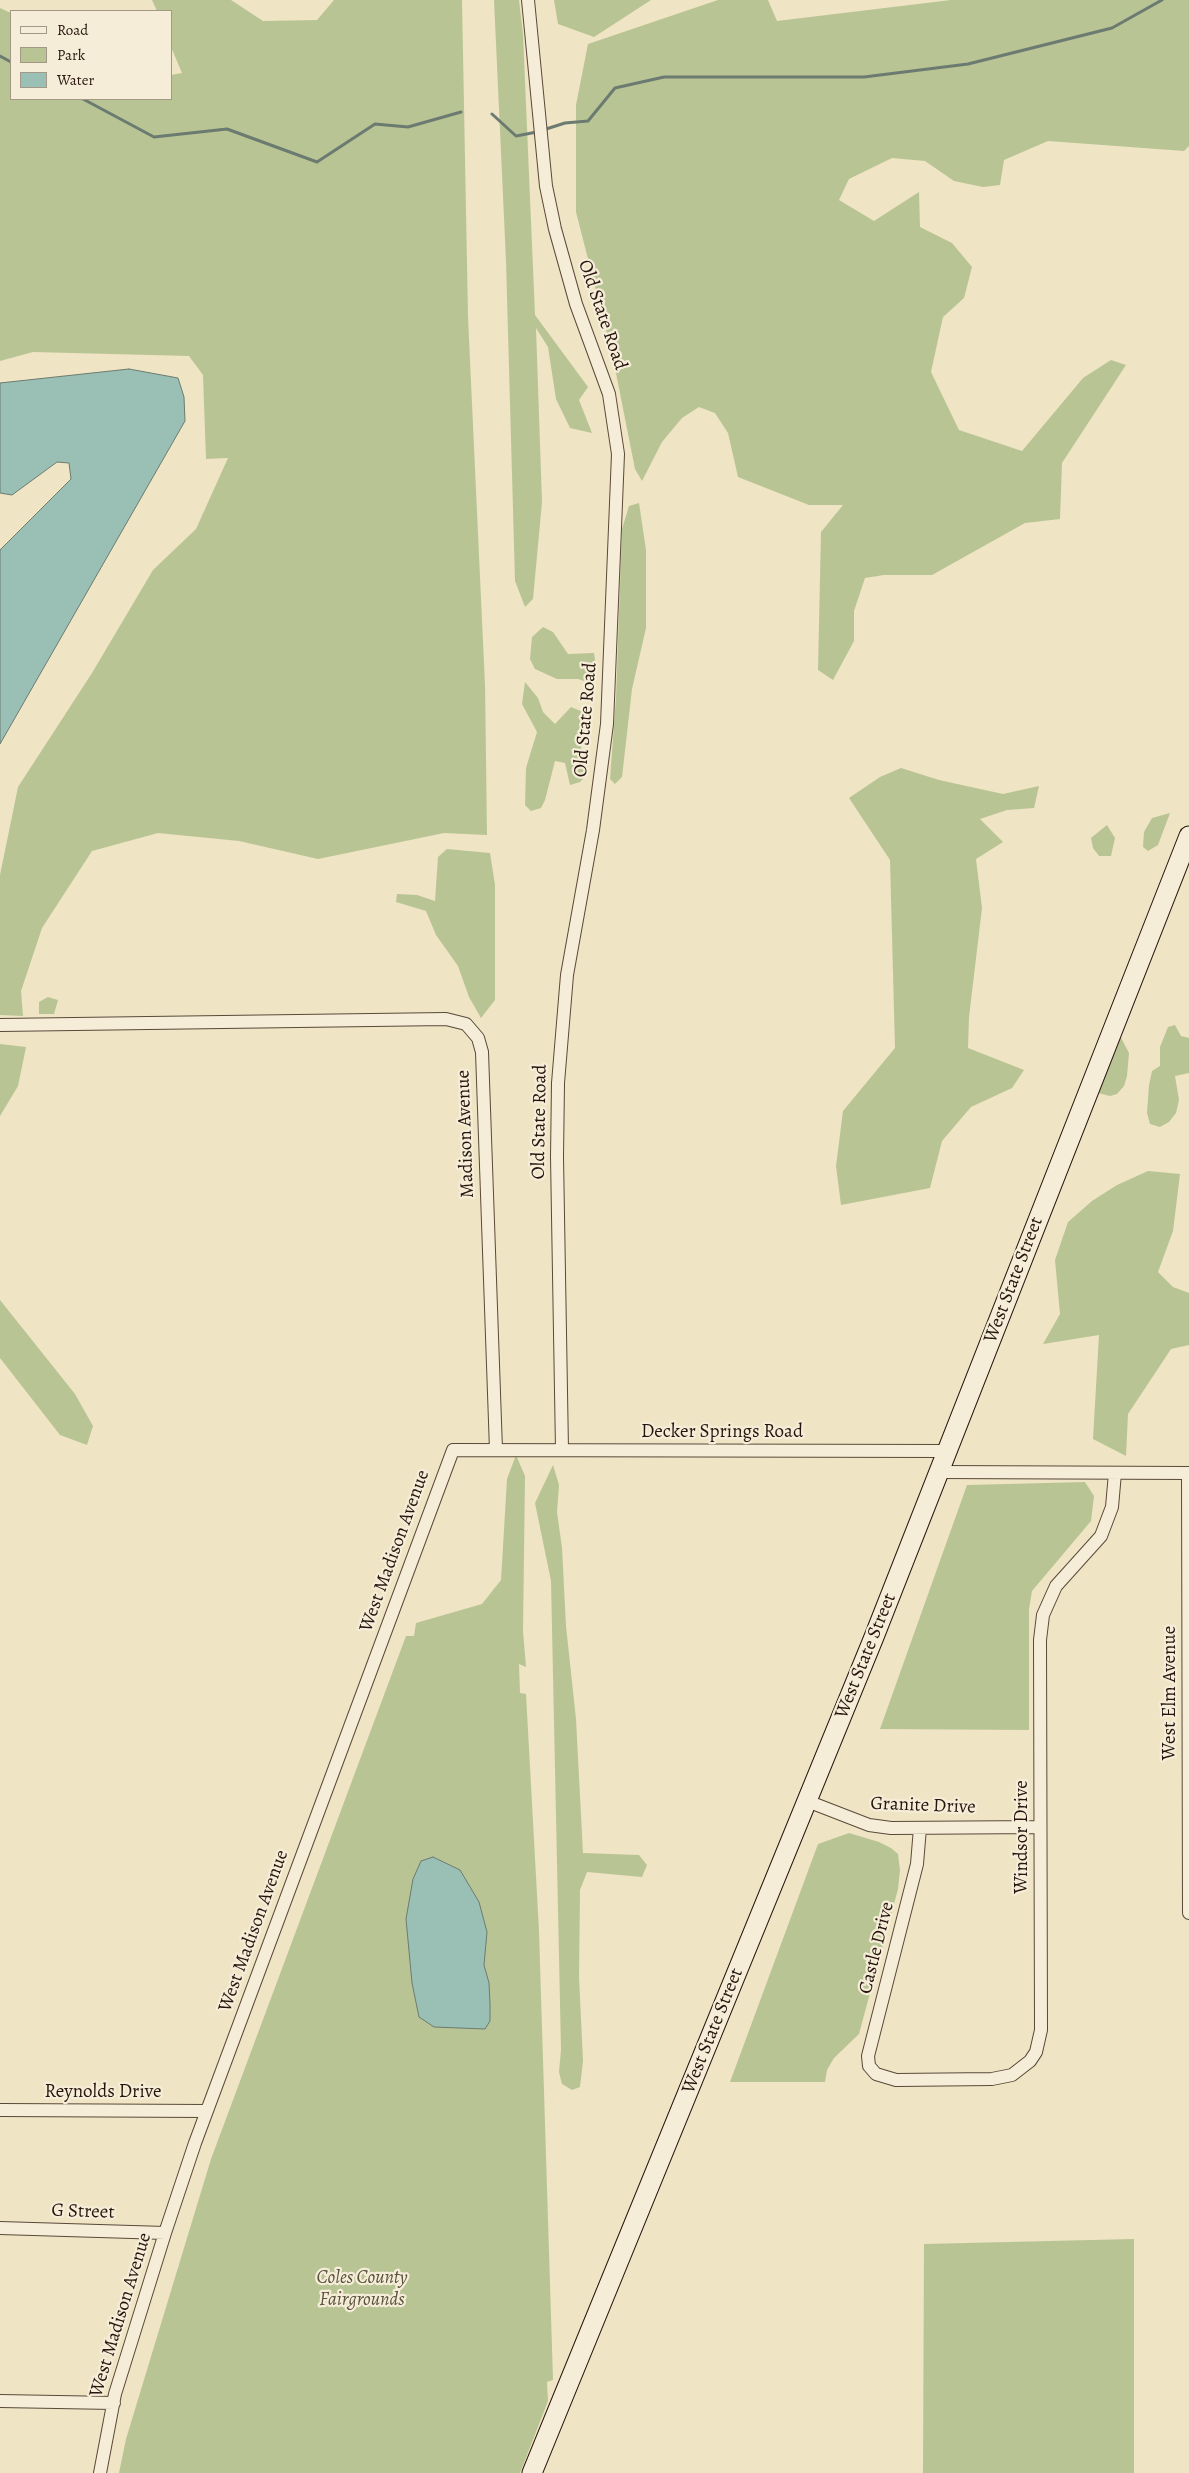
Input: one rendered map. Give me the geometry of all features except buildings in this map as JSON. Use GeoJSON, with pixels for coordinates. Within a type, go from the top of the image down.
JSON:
{"type":"FeatureCollection","features":[{"type":"Feature","properties":{"kind":"street","name":"Old State Road"},"geometry":{"type":"LineString","coordinates":[[528,0],[537,107],[555,228],[576,304],[609,394],[618,454],[607,724],[598,795],[567,976],[558,1083],[557,1157],[562,1450]]}},
{"type":"Feature","properties":{"kind":"street","name":"West State Street"},"geometry":{"type":"LineString","coordinates":[[532,2473],[807,1801],[947,1452],[1189,836]]}},
{"type":"Feature","properties":{"kind":"street","name":"Madison Avenue"},"geometry":{"type":"LineString","coordinates":[[0,1024],[446,1019],[466,1024],[478,1038],[482,1052],[496,1450]]}},
{"type":"Feature","properties":{"kind":"street","name":"West Madison Avenue"},"geometry":{"type":"LineString","coordinates":[[100,2473],[114,2403],[165,2233],[207,2111],[453,1450],[496,1450]]}},
{"type":"Feature","properties":{"kind":"street","name":"Decker Springs Road"},"geometry":{"type":"LineString","coordinates":[[496,1450],[947,1452]]}},
{"type":"Feature","properties":{"kind":"street"},"geometry":{"type":"LineString","coordinates":[[939,1472],[1188,1473]]}},
{"type":"Feature","properties":{"kind":"street","name":"Windsor Drive"},"geometry":{"type":"LineString","coordinates":[[876,2074],[896,2080],[992,2080],[1012,2075],[1030,2061],[1036,2052],[1041,2030],[1040,1640],[1043,1616],[1056,1586],[1101,1536],[1112,1507],[1115,1472]]}},
{"type":"Feature","properties":{"kind":"street","name":"West Elm Avenue"},"geometry":{"type":"LineString","coordinates":[[1188,1473],[1189,1913]]}},
{"type":"Feature","properties":{"kind":"street","name":"Granite Drive"},"geometry":{"type":"LineString","coordinates":[[807,1801],[870,1825],[920,1828],[1040,1827]]}},
{"type":"Feature","properties":{"kind":"street","name":"Castle Drive"},"geometry":{"type":"LineString","coordinates":[[876,2074],[869,2066],[868,2056],[917,1864],[920,1828]]}},
{"type":"Feature","properties":{"kind":"street","name":"Reynolds Drive"},"geometry":{"type":"LineString","coordinates":[[0,2110],[207,2111]]}},
{"type":"Feature","properties":{"kind":"street","name":"G Street"},"geometry":{"type":"LineString","coordinates":[[0,2228],[165,2233]]}},
{"type":"Feature","properties":{"kind":"street"},"geometry":{"type":"LineString","coordinates":[[0,2401],[114,2403]]}},
{"type":"Feature","properties":{"kind":"green space"},"geometry":{"type":"Polygon","coordinates":[[[152,0],[231,0],[263,21],[317,20],[334,0],[462,0],[468,317],[485,685],[487,835],[444,833],[318,859],[239,841],[158,833],[92,851],[42,928],[21,991],[23,1016],[0,1015],[0,875],[18,787],[92,673],[153,570],[196,529],[228,458],[206,459],[203,375],[189,356],[33,352],[0,361],[0,8],[10,13],[10,100],[172,100],[172,75],[182,73],[172,49],[172,10],[157,10],[152,0]]]}},
{"type":"Feature","properties":{"kind":"green space"},"geometry":{"type":"Polygon","coordinates":[[[494,0],[519,0],[523,34],[535,315],[588,387],[579,400],[592,433],[570,428],[556,399],[548,347],[536,328],[542,502],[533,599],[525,607],[515,581],[506,261],[494,0]]]}},
{"type":"Feature","properties":{"kind":"green space"},"geometry":{"type":"Polygon","coordinates":[[[554,0],[651,0],[594,37],[558,24],[554,0]]]}},
{"type":"Feature","properties":{"kind":"green space"},"geometry":{"type":"Polygon","coordinates":[[[718,0],[768,0],[777,21],[951,0],[1189,0],[1189,146],[1184,151],[1048,141],[1004,160],[1000,185],[983,187],[954,181],[925,161],[892,158],[849,179],[839,200],[874,221],[919,192],[920,227],[952,243],[972,267],[964,298],[943,317],[931,372],[959,430],[1022,451],[1083,378],[1111,360],[1126,365],[1062,463],[1060,519],[1025,523],[932,575],[884,575],[865,578],[854,611],[854,641],[833,680],[818,670],[821,532],[843,505],[809,505],[738,477],[728,433],[715,413],[699,407],[682,418],[662,442],[642,481],[635,469],[612,353],[576,212],[576,105],[588,44],[718,0]]]}},
{"type":"Feature","properties":{"kind":"green space"},"geometry":{"type":"Polygon","coordinates":[[[639,503],[646,550],[646,628],[632,689],[622,777],[615,784],[610,779],[616,698],[622,529],[629,506],[639,503]]]}},
{"type":"Feature","properties":{"kind":"green space"},"geometry":{"type":"Polygon","coordinates":[[[543,627],[553,632],[568,654],[594,653],[596,668],[587,682],[578,679],[557,679],[535,669],[530,659],[532,637],[543,627]]]}},
{"type":"Feature","properties":{"kind":"green space"},"geometry":{"type":"Polygon","coordinates":[[[525,682],[538,698],[543,712],[555,724],[571,707],[588,714],[581,747],[582,755],[588,766],[588,774],[580,782],[570,785],[565,763],[555,761],[545,800],[541,808],[531,811],[525,805],[526,768],[537,732],[522,704],[525,682]]]}},
{"type":"Feature","properties":{"kind":"green space"},"geometry":{"type":"Polygon","coordinates":[[[901,768],[939,780],[1003,794],[1039,786],[1034,808],[1007,810],[980,819],[1003,842],[976,859],[982,908],[969,1017],[968,1048],[1024,1070],[1012,1088],[971,1107],[942,1141],[930,1188],[841,1205],[836,1166],[843,1111],[895,1048],[890,860],[849,798],[880,777],[901,768]]]}},
{"type":"Feature","properties":{"kind":"green space"},"geometry":{"type":"Polygon","coordinates":[[[1170,813],[1158,845],[1148,851],[1143,847],[1144,832],[1152,818],[1170,813]]]}},
{"type":"Feature","properties":{"kind":"green space"},"geometry":{"type":"Polygon","coordinates":[[[1107,825],[1115,838],[1111,856],[1099,856],[1093,848],[1091,838],[1107,825]]]}},
{"type":"Feature","properties":{"kind":"green space"},"geometry":{"type":"Polygon","coordinates":[[[447,849],[490,853],[495,885],[495,1000],[481,1018],[469,997],[458,966],[436,935],[426,911],[396,902],[397,894],[417,895],[435,901],[438,857],[447,849]]]}},
{"type":"Feature","properties":{"kind":"green space"},"geometry":{"type":"Polygon","coordinates":[[[48,997],[58,1000],[54,1014],[39,1014],[39,1002],[48,997]]]}},
{"type":"Feature","properties":{"kind":"green space"},"geometry":{"type":"Polygon","coordinates":[[[1175,1025],[1181,1036],[1189,1038],[1189,1073],[1175,1076],[1179,1100],[1176,1113],[1169,1122],[1160,1127],[1150,1124],[1147,1113],[1149,1085],[1152,1071],[1160,1066],[1160,1047],[1168,1027],[1175,1025]]]}},
{"type":"Feature","properties":{"kind":"green space"},"geometry":{"type":"Polygon","coordinates":[[[1118,1032],[1129,1053],[1127,1076],[1124,1086],[1117,1094],[1110,1096],[1098,1093],[1118,1032]]]}},
{"type":"Feature","properties":{"kind":"green space"},"geometry":{"type":"Polygon","coordinates":[[[0,1044],[26,1047],[18,1086],[0,1116],[0,1044]]]}},
{"type":"Feature","properties":{"kind":"green space"},"geometry":{"type":"Polygon","coordinates":[[[1148,1171],[1180,1174],[1173,1231],[1158,1272],[1173,1287],[1189,1293],[1189,1345],[1171,1349],[1128,1414],[1126,1456],[1093,1439],[1099,1335],[1043,1344],[1060,1314],[1055,1260],[1068,1222],[1092,1201],[1117,1185],[1148,1171]]]}},
{"type":"Feature","properties":{"kind":"green space"},"geometry":{"type":"Polygon","coordinates":[[[0,1300],[75,1394],[93,1426],[87,1445],[60,1435],[0,1358],[0,1300]]]}},
{"type":"Feature","properties":{"kind":"green space","name":"Coles County Fairgrounds"},"geometry":{"type":"Polygon","coordinates":[[[516,1455],[525,1476],[523,1631],[526,1667],[519,1664],[520,1693],[526,1694],[539,1931],[553,2380],[547,2382],[548,2401],[520,2473],[119,2473],[126,2439],[211,2159],[406,1636],[414,1636],[416,1623],[482,1604],[501,1580],[507,1479],[516,1455]]]}},
{"type":"Feature","properties":{"kind":"green space"},"geometry":{"type":"Polygon","coordinates":[[[553,1465],[559,1485],[557,1512],[562,1548],[566,1626],[576,1719],[583,1853],[639,1855],[647,1865],[642,1877],[587,1872],[580,1890],[579,1977],[583,2061],[580,2087],[572,2090],[562,2084],[559,2072],[561,2050],[551,1581],[535,1503],[553,1465]]]}},
{"type":"Feature","properties":{"kind":"green space"},"geometry":{"type":"Polygon","coordinates":[[[1085,1482],[1094,1496],[1091,1521],[1032,1591],[1029,1609],[1029,1730],[880,1729],[967,1485],[1085,1482]]]}},
{"type":"Feature","properties":{"kind":"green space"},"geometry":{"type":"Polygon","coordinates":[[[849,1833],[879,1842],[891,1848],[898,1854],[900,1870],[898,1889],[859,2034],[834,2058],[827,2070],[825,2082],[730,2082],[818,1844],[849,1833]]]}},
{"type":"Feature","properties":{"kind":"green space"},"geometry":{"type":"Polygon","coordinates":[[[1134,2239],[1134,2473],[923,2473],[924,2244],[1134,2239]]]}},
{"type":"Feature","properties":{"kind":"water"},"geometry":{"type":"Polygon","coordinates":[[[129,369],[178,378],[184,397],[185,421],[0,744],[0,550],[71,479],[69,463],[57,462],[12,495],[0,493],[0,383],[129,369]]]}},
{"type":"Feature","properties":{"kind":"water"},"geometry":{"type":"Polygon","coordinates":[[[433,1857],[460,1870],[479,1902],[487,1932],[484,1965],[489,1983],[490,2021],[485,2029],[434,2027],[419,2017],[412,1983],[406,1919],[413,1879],[421,1861],[433,1857]]]}},
{"type":"Feature","properties":{"kind":"waterway"},"geometry":{"type":"LineString","coordinates":[[543,130],[565,123],[588,121],[615,88],[664,77],[864,77],[968,64],[1112,28],[1162,0]]}},
{"type":"Feature","properties":{"kind":"waterway"},"geometry":{"type":"LineString","coordinates":[[0,56],[10,61]]}},
{"type":"Feature","properties":{"kind":"waterway"},"geometry":{"type":"LineString","coordinates":[[85,100],[154,137],[227,129],[317,162],[375,124],[408,127],[461,112]]}},
{"type":"Feature","properties":{"kind":"waterway"},"geometry":{"type":"LineString","coordinates":[[492,114],[516,136],[537,132]]}}]}
